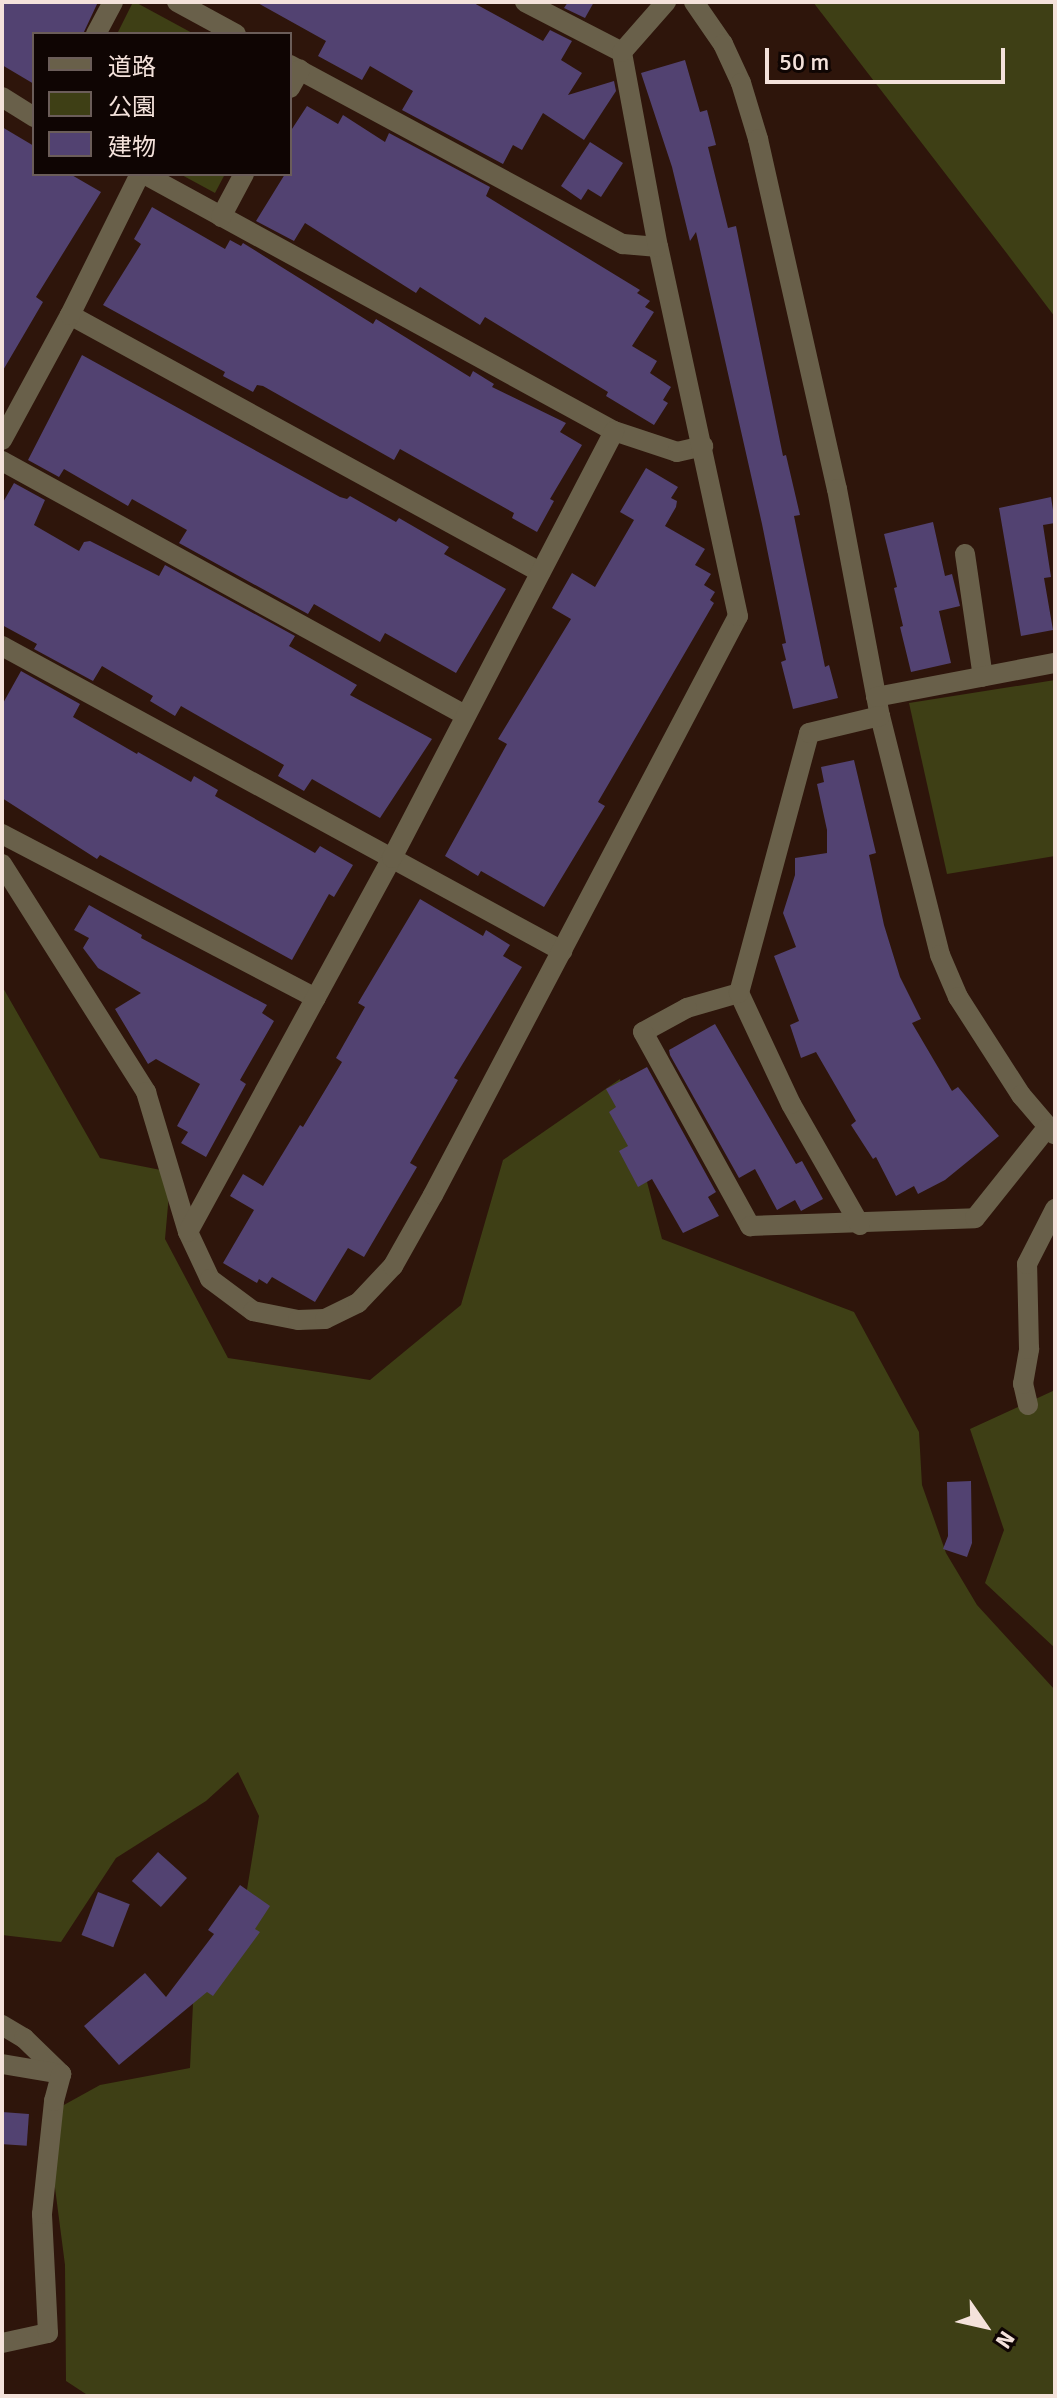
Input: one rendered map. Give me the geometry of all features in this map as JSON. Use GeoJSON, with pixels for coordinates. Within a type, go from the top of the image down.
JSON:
{"type":"FeatureCollection","features":[{"type":"Feature","properties":{"kind":"street"},"geometry":{"type":"LineString","coordinates":[[97,32],[113,2]]}},
{"type":"Feature","properties":{"kind":"street"},"geometry":{"type":"LineString","coordinates":[[525,2],[622,52]]}},
{"type":"Feature","properties":{"kind":"street"},"geometry":{"type":"LineString","coordinates":[[622,52],[666,2]]}},
{"type":"Feature","properties":{"kind":"street"},"geometry":{"type":"LineString","coordinates":[[694,2],[723,44],[741,83],[758,139],[837,489],[878,706],[940,955],[958,997],[1051,1132],[975,1218],[860,1225],[750,1226],[643,1032],[687,1008],[739,993]]}},
{"type":"Feature","properties":{"kind":"street"},"geometry":{"type":"LineString","coordinates":[[187,4],[233,32]]}},
{"type":"Feature","properties":{"kind":"street"},"geometry":{"type":"LineString","coordinates":[[2,864],[146,1092],[188,1232],[210,1279],[253,1311],[298,1320],[325,1319],[358,1303],[393,1266],[738,616],[658,247],[622,52]]}},
{"type":"Feature","properties":{"kind":"street"},"geometry":{"type":"LineString","coordinates":[[293,75],[623,244],[658,247]]}},
{"type":"Feature","properties":{"kind":"street"},"geometry":{"type":"LineString","coordinates":[[2,97],[32,116]]}},
{"type":"Feature","properties":{"kind":"street"},"geometry":{"type":"LineString","coordinates":[[2,440],[141,176]]}},
{"type":"Feature","properties":{"kind":"street"},"geometry":{"type":"LineString","coordinates":[[146,176],[614,431],[677,452],[703,446]]}},
{"type":"Feature","properties":{"kind":"street"},"geometry":{"type":"LineString","coordinates":[[221,217],[243,176]]}},
{"type":"Feature","properties":{"kind":"street"},"geometry":{"type":"LineString","coordinates":[[70,315],[540,572]]}},
{"type":"Feature","properties":{"kind":"street"},"geometry":{"type":"LineString","coordinates":[[188,1232],[392,858],[614,431]]}},
{"type":"Feature","properties":{"kind":"street"},"geometry":{"type":"LineString","coordinates":[[2,461],[465,715]]}},
{"type":"Feature","properties":{"kind":"street"},"geometry":{"type":"LineString","coordinates":[[965,554],[983,677]]}},
{"type":"Feature","properties":{"kind":"street"},"geometry":{"type":"LineString","coordinates":[[2,646],[562,951]]}},
{"type":"Feature","properties":{"kind":"street"},"geometry":{"type":"LineString","coordinates":[[860,1225],[791,1104],[739,993],[809,733],[878,706],[983,677],[1055,663]]}},
{"type":"Feature","properties":{"kind":"street"},"geometry":{"type":"LineString","coordinates":[[2,834],[316,998]]}},
{"type":"Feature","properties":{"kind":"street"},"geometry":{"type":"LineString","coordinates":[[1028,1405],[1023,1384],[1029,1349],[1027,1264],[1055,1209]]}},
{"type":"Feature","properties":{"kind":"street"},"geometry":{"type":"LineString","coordinates":[[2,2025],[24,2038],[61,2074]]}},
{"type":"Feature","properties":{"kind":"street"},"geometry":{"type":"LineString","coordinates":[[2,2064],[61,2074]]}},
{"type":"Feature","properties":{"kind":"street"},"geometry":{"type":"LineString","coordinates":[[2,2343],[48,2333],[42,2214],[54,2101],[61,2074]]}},
{"type":"Feature","properties":{"kind":"green space"},"geometry":{"type":"Polygon","coordinates":[[[135,2],[190,32],[118,32],[135,2]]]}},
{"type":"Feature","properties":{"kind":"green space"},"geometry":{"type":"Polygon","coordinates":[[[813,2],[1055,2],[1055,317],[1005,251],[813,2]]]}},
{"type":"Feature","properties":{"kind":"green space"},"geometry":{"type":"Polygon","coordinates":[[[184,176],[224,176],[215,193],[184,176]]]}},
{"type":"Feature","properties":{"kind":"green space"},"geometry":{"type":"Polygon","coordinates":[[[1055,680],[1055,856],[947,874],[909,703],[1055,680]]]}},
{"type":"Feature","properties":{"kind":"green space"},"geometry":{"type":"Polygon","coordinates":[[[2,986],[100,1158],[171,1172],[165,1239],[228,1358],[370,1380],[461,1305],[503,1160],[620,1079],[662,1239],[854,1312],[919,1432],[922,1485],[946,1553],[977,1605],[1055,1690],[1055,2396],[89,2396],[66,2381],[65,2265],[51,2157],[53,2111],[100,2085],[190,2068],[193,2003],[243,1914],[259,1816],[238,1772],[206,1801],[116,1858],[61,1942],[2,1935],[2,986]]]}},
{"type":"Feature","properties":{"kind":"green space"},"geometry":{"type":"Polygon","coordinates":[[[1055,1390],[1055,1648],[985,1583],[1004,1530],[970,1429],[1055,1390]]]}},
{"type":"Feature","properties":{"kind":"building"},"geometry":{"type":"Polygon","coordinates":[[[2,2],[98,2],[84,32],[32,32],[32,83],[2,65],[2,2]]]}},
{"type":"Feature","properties":{"kind":"building"},"geometry":{"type":"Polygon","coordinates":[[[256,2],[472,2],[543,41],[550,30],[572,41],[561,60],[582,73],[568,95],[614,81],[616,91],[584,140],[543,113],[522,150],[513,145],[503,164],[402,110],[413,91],[370,66],[362,80],[318,56],[326,41],[256,2]]]}},
{"type":"Feature","properties":{"kind":"building"},"geometry":{"type":"Polygon","coordinates":[[[568,2],[594,2],[585,18],[564,8],[568,2]]]}},
{"type":"Feature","properties":{"kind":"building"},"geometry":{"type":"Polygon","coordinates":[[[685,60],[700,112],[707,110],[716,145],[708,147],[728,228],[736,226],[783,456],[786,455],[800,515],[794,516],[825,667],[829,665],[838,698],[793,709],[781,662],[786,660],[782,644],[786,643],[762,524],[696,232],[690,241],[672,167],[641,73],[685,60]]]}},
{"type":"Feature","properties":{"kind":"building"},"geometry":{"type":"Polygon","coordinates":[[[307,106],[338,124],[343,115],[385,142],[389,133],[490,187],[486,196],[640,290],[637,293],[650,301],[645,307],[654,312],[632,346],[657,361],[650,373],[671,387],[663,400],[668,403],[654,425],[606,396],[608,392],[485,317],[480,325],[420,287],[416,293],[305,223],[294,241],[256,221],[284,176],[292,176],[292,129],[307,106]]]}},
{"type":"Feature","properties":{"kind":"building"},"geometry":{"type":"Polygon","coordinates":[[[2,127],[32,145],[32,176],[73,176],[101,192],[36,297],[43,302],[2,372],[2,127]]]}},
{"type":"Feature","properties":{"kind":"building"},"geometry":{"type":"Polygon","coordinates":[[[590,142],[623,163],[601,197],[588,189],[581,200],[561,186],[590,142]]]}},
{"type":"Feature","properties":{"kind":"building"},"geometry":{"type":"Polygon","coordinates":[[[152,207],[225,249],[230,240],[241,246],[243,243],[373,324],[376,319],[470,377],[473,371],[494,384],[492,387],[566,423],[560,432],[582,445],[550,499],[554,501],[537,532],[512,518],[514,513],[400,449],[394,460],[263,386],[257,385],[253,392],[223,376],[225,372],[103,305],[141,244],[134,239],[152,207]]]}},
{"type":"Feature","properties":{"kind":"building"},"geometry":{"type":"Polygon","coordinates":[[[82,355],[340,497],[347,499],[350,496],[396,522],[399,518],[449,547],[444,554],[506,589],[456,673],[385,633],[380,642],[314,604],[308,614],[179,543],[187,530],[132,499],[128,506],[64,469],[59,477],[28,460],[82,355]]]}},
{"type":"Feature","properties":{"kind":"building"},"geometry":{"type":"Polygon","coordinates":[[[646,468],[678,487],[671,498],[677,501],[676,507],[665,526],[705,549],[695,565],[711,574],[704,585],[715,592],[710,600],[714,603],[598,802],[605,806],[544,907],[481,871],[478,876],[445,856],[507,744],[498,739],[571,619],[552,608],[572,573],[595,587],[634,520],[620,512],[646,468]]]}},
{"type":"Feature","properties":{"kind":"building"},"geometry":{"type":"Polygon","coordinates":[[[14,483],[45,500],[34,525],[79,551],[84,542],[90,541],[159,576],[165,565],[295,636],[289,646],[357,685],[350,695],[432,739],[380,818],[312,779],[304,791],[278,776],[284,765],[181,706],[175,716],[150,701],[153,696],[102,666],[93,681],[34,649],[37,644],[2,625],[2,504],[14,483]]]}},
{"type":"Feature","properties":{"kind":"building"},"geometry":{"type":"Polygon","coordinates":[[[1051,497],[1055,523],[1043,525],[1051,577],[1044,578],[1053,630],[1021,636],[999,508],[1051,497]]]}},
{"type":"Feature","properties":{"kind":"building"},"geometry":{"type":"Polygon","coordinates":[[[933,522],[945,576],[952,574],[960,606],[939,611],[951,663],[911,672],[900,627],[903,626],[894,588],[897,587],[884,534],[933,522]]]}},
{"type":"Feature","properties":{"kind":"building"},"geometry":{"type":"Polygon","coordinates":[[[21,671],[80,704],[73,717],[191,782],[194,776],[218,790],[215,796],[315,853],[320,846],[353,865],[334,897],[329,894],[292,960],[100,855],[97,859],[2,798],[2,705],[21,671]]]}},
{"type":"Feature","properties":{"kind":"building"},"geometry":{"type":"Polygon","coordinates":[[[854,760],[876,853],[869,855],[884,925],[900,977],[921,1019],[912,1023],[952,1091],[958,1087],[999,1136],[945,1180],[918,1194],[914,1186],[896,1196],[876,1157],[873,1159],[851,1125],[856,1121],[816,1052],[801,1058],[790,1025],[799,1021],[774,956],[796,947],[783,913],[795,875],[795,858],[827,853],[827,830],[817,784],[824,782],[821,767],[854,760]]]}},
{"type":"Feature","properties":{"kind":"building"},"geometry":{"type":"Polygon","coordinates":[[[420,899],[483,936],[486,930],[510,945],[503,956],[522,967],[454,1078],[458,1080],[410,1163],[417,1167],[364,1257],[348,1248],[315,1302],[272,1277],[267,1284],[259,1279],[257,1283],[223,1263],[254,1210],[230,1196],[243,1174],[263,1186],[300,1125],[303,1127],[342,1062],[336,1058],[365,1007],[358,1003],[420,899]]]}},
{"type":"Feature","properties":{"kind":"building"},"geometry":{"type":"Polygon","coordinates":[[[89,905],[142,935],[141,938],[267,1005],[262,1013],[274,1021],[240,1080],[246,1084],[206,1157],[181,1143],[188,1132],[177,1126],[200,1084],[156,1059],[148,1064],[115,1009],[141,993],[98,968],[83,948],[89,938],[74,930],[89,905]]]}},
{"type":"Feature","properties":{"kind":"building"},"geometry":{"type":"Polygon","coordinates":[[[715,1024],[796,1164],[802,1161],[823,1199],[801,1211],[795,1200],[777,1210],[755,1169],[739,1178],[670,1055],[669,1050],[715,1024]]]}},
{"type":"Feature","properties":{"kind":"building"},"geometry":{"type":"Polygon","coordinates":[[[647,1067],[716,1192],[708,1197],[719,1216],[683,1233],[652,1179],[638,1187],[619,1151],[628,1146],[609,1112],[616,1107],[606,1089],[647,1067]]]}},
{"type":"Feature","properties":{"kind":"building"},"geometry":{"type":"Polygon","coordinates":[[[971,1481],[972,1543],[967,1557],[943,1549],[948,1536],[947,1482],[971,1481]]]}},
{"type":"Feature","properties":{"kind":"building"},"geometry":{"type":"Polygon","coordinates":[[[158,1852],[187,1878],[161,1907],[132,1881],[158,1852]]]}},
{"type":"Feature","properties":{"kind":"building"},"geometry":{"type":"Polygon","coordinates":[[[240,1885],[270,1906],[255,1929],[260,1932],[213,1996],[207,1992],[119,2065],[84,2026],[145,1973],[166,1997],[214,1934],[208,1930],[240,1885]]]}},
{"type":"Feature","properties":{"kind":"building"},"geometry":{"type":"Polygon","coordinates":[[[98,1892],[130,1904],[113,1947],[82,1935],[98,1892]]]}},
{"type":"Feature","properties":{"kind":"building"},"geometry":{"type":"Polygon","coordinates":[[[2,2112],[29,2114],[27,2146],[2,2144],[2,2112]]]}}]}
